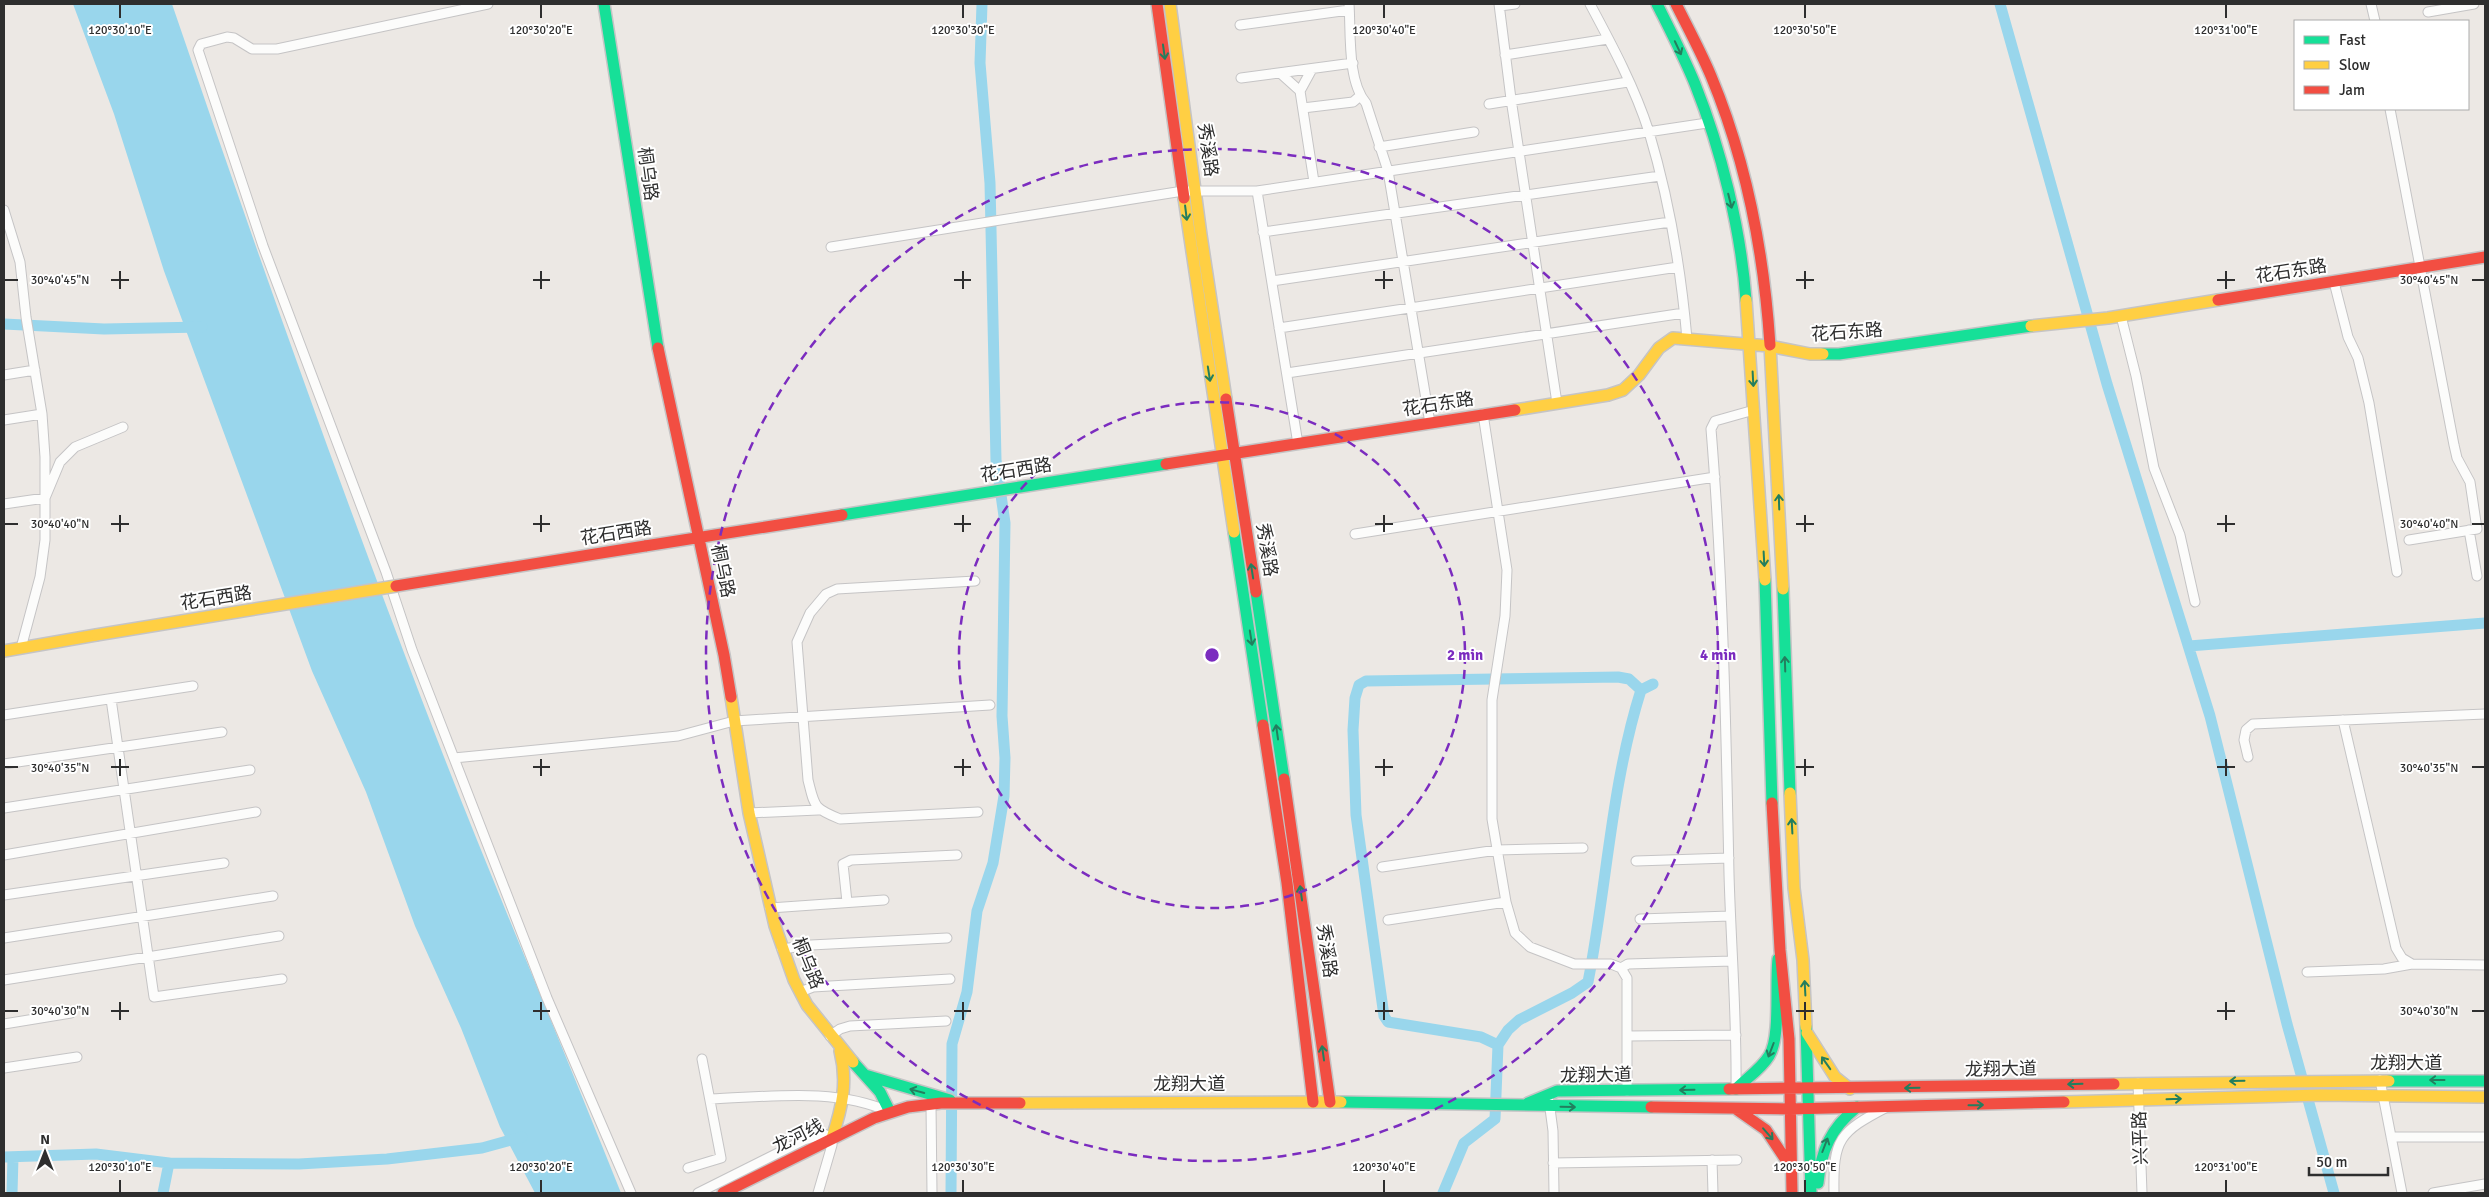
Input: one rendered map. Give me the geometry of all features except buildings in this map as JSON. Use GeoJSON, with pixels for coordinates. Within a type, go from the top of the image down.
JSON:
{"type":"FeatureCollection","features":[{"type":"Feature","properties":{"kind":"main road","name":"桐乌路"},"geometry":{"type":"LineString","coordinates":[[604,4],[660,358],[724,655],[749,813],[770,908],[782,950],[807,1005],[839,1047],[880,1092],[890,1112]]}},
{"type":"Feature","properties":{"kind":"main road","name":"秀溪路"},"geometry":{"type":"LineString","coordinates":[[1157,4],[1222,456],[1287,883],[1313,1102]]}},
{"type":"Feature","properties":{"kind":"main road","name":"秀溪路"},"geometry":{"type":"LineString","coordinates":[[1170,4],[1195,190],[1234,454],[1270,678],[1330,1102]]}},
{"type":"Feature","properties":{"kind":"main road"},"geometry":{"type":"LineString","coordinates":[[1657,4],[1695,84],[1707,122],[1736,226],[1745,284],[1751,344],[1765,585],[1771,781],[1780,950],[1787,1020],[1792,1193]]}},
{"type":"Feature","properties":{"kind":"main road"},"geometry":{"type":"LineString","coordinates":[[1676,4],[1710,76],[1734,142],[1755,227],[1768,319],[1778,470],[1794,888],[1803,960],[1807,1034],[1811,1193]]}},
{"type":"Feature","properties":{"kind":"main road","name":"花石东路"},"geometry":{"type":"LineString","coordinates":[[1234,454],[1608,394],[1627,388],[1641,373],[1664,342],[1673,338],[1769,346],[1810,354],[1839,354],[2073,320],[2108,318],[2485,257]]}},
{"type":"Feature","properties":{"kind":"main road","name":"花石西路"},"geometry":{"type":"LineString","coordinates":[[4,651],[645,546],[1234,454]]}},
{"type":"Feature","properties":{"kind":"main road"},"geometry":{"type":"LineString","coordinates":[[1736,1090],[1771,1053],[1774,1041],[1774,975],[1780,950]]}},
{"type":"Feature","properties":{"kind":"main road"},"geometry":{"type":"LineString","coordinates":[[1807,1034],[1835,1077],[1850,1089]]}},
{"type":"Feature","properties":{"kind":"main road"},"geometry":{"type":"LineString","coordinates":[[832,1138],[844,1098],[846,1080],[839,1047]]}},
{"type":"Feature","properties":{"kind":"main road"},"geometry":{"type":"LineString","coordinates":[[864,1075],[964,1103]]}},
{"type":"Feature","properties":{"kind":"main road","name":"龙翔大道"},"geometry":{"type":"LineString","coordinates":[[1549,1101],[1557,1091],[1582,1090],[1850,1089],[2286,1080],[2485,1081]]}},
{"type":"Feature","properties":{"kind":"main road","name":"龙翔大道"},"geometry":{"type":"LineString","coordinates":[[890,1112],[908,1107],[964,1103],[1330,1102],[1519,1105],[1549,1101],[1734,1109],[1790,1109],[2320,1095],[2485,1097]]}},
{"type":"Feature","properties":{"kind":"main road"},"geometry":{"type":"LineString","coordinates":[[1818,1193],[1819,1162],[1824,1145],[1832,1130],[1858,1107]]}},
{"type":"Feature","properties":{"kind":"main road"},"geometry":{"type":"LineString","coordinates":[[1734,1109],[1766,1130],[1792,1170]]}},
{"type":"Feature","properties":{"kind":"main road","name":"龙河线"},"geometry":{"type":"LineString","coordinates":[[723,1193],[832,1138],[890,1112]]}},
{"type":"Feature","properties":{"kind":"street"},"geometry":{"type":"LineString","coordinates":[[488,4],[277,49],[252,48],[234,38],[227,37],[201,44],[198,50],[270,264],[386,572],[412,650],[547,998],[631,1193]]}},
{"type":"Feature","properties":{"kind":"street"},"geometry":{"type":"LineString","coordinates":[[1515,4],[1500,5],[1505,55],[1557,403]]}},
{"type":"Feature","properties":{"kind":"street"},"geometry":{"type":"LineString","coordinates":[[1590,4],[1628,82],[1649,132],[1670,222],[1687,339]]}},
{"type":"Feature","properties":{"kind":"street"},"geometry":{"type":"LineString","coordinates":[[2371,4],[2375,20]]}},
{"type":"Feature","properties":{"kind":"street"},"geometry":{"type":"LineString","coordinates":[[2428,12],[2474,4]]}},
{"type":"Feature","properties":{"kind":"street"},"geometry":{"type":"LineString","coordinates":[[1240,25],[1349,7],[1354,80],[1360,96],[1366,103],[1388,171],[1430,423]]}},
{"type":"Feature","properties":{"kind":"street"},"geometry":{"type":"LineString","coordinates":[[1505,55],[1608,39]]}},
{"type":"Feature","properties":{"kind":"street"},"geometry":{"type":"LineString","coordinates":[[1241,78],[1353,63]]}},
{"type":"Feature","properties":{"kind":"street"},"geometry":{"type":"LineString","coordinates":[[1300,91],[1312,69]]}},
{"type":"Feature","properties":{"kind":"street"},"geometry":{"type":"LineString","coordinates":[[1280,73],[1300,91],[1314,182]]}},
{"type":"Feature","properties":{"kind":"street"},"geometry":{"type":"LineString","coordinates":[[1489,104],[1628,82]]}},
{"type":"Feature","properties":{"kind":"street"},"geometry":{"type":"LineString","coordinates":[[1303,108],[1353,102],[1360,96]]}},
{"type":"Feature","properties":{"kind":"street"},"geometry":{"type":"LineString","coordinates":[[2390,110],[2457,458],[2470,482],[2477,529],[2409,540]]}},
{"type":"Feature","properties":{"kind":"street"},"geometry":{"type":"LineString","coordinates":[[831,247],[1183,191],[1257,191],[1707,122]]}},
{"type":"Feature","properties":{"kind":"street"},"geometry":{"type":"LineString","coordinates":[[1379,147],[1474,132]]}},
{"type":"Feature","properties":{"kind":"street"},"geometry":{"type":"LineString","coordinates":[[1263,232],[1660,176]]}},
{"type":"Feature","properties":{"kind":"street"},"geometry":{"type":"LineString","coordinates":[[1257,191],[1298,444]]}},
{"type":"Feature","properties":{"kind":"street"},"geometry":{"type":"LineString","coordinates":[[4,210],[20,262],[29,338],[42,414],[46,498],[45,540],[40,577],[21,648]]}},
{"type":"Feature","properties":{"kind":"street"},"geometry":{"type":"LineString","coordinates":[[1272,281],[1670,222]]}},
{"type":"Feature","properties":{"kind":"street"},"geometry":{"type":"LineString","coordinates":[[1279,328],[1678,267]]}},
{"type":"Feature","properties":{"kind":"street"},"geometry":{"type":"LineString","coordinates":[[2334,282],[2348,337],[2358,358],[2371,410],[2397,572]]}},
{"type":"Feature","properties":{"kind":"street"},"geometry":{"type":"LineString","coordinates":[[1287,373],[1684,313]]}},
{"type":"Feature","properties":{"kind":"street"},"geometry":{"type":"LineString","coordinates":[[2121,316],[2136,376],[2154,468],[2180,535],[2195,602]]}},
{"type":"Feature","properties":{"kind":"street"},"geometry":{"type":"LineString","coordinates":[[4,375],[35,370]]}},
{"type":"Feature","properties":{"kind":"street"},"geometry":{"type":"LineString","coordinates":[[1736,1090],[1736,1034],[1730,916],[1721,580],[1711,429],[1715,421],[1754,410]]}},
{"type":"Feature","properties":{"kind":"street"},"geometry":{"type":"LineString","coordinates":[[4,420],[42,414]]}},
{"type":"Feature","properties":{"kind":"street"},"geometry":{"type":"LineString","coordinates":[[1483,414],[1507,570],[1507,594],[1492,700],[1492,819],[1506,902],[1515,933],[1530,947],[1574,964],[1611,964],[1621,968],[1626,978],[1627,1091]]}},
{"type":"Feature","properties":{"kind":"street"},"geometry":{"type":"LineString","coordinates":[[46,498],[60,462],[64,458],[76,448],[123,427]]}},
{"type":"Feature","properties":{"kind":"street"},"geometry":{"type":"LineString","coordinates":[[1355,534],[1715,477]]}},
{"type":"Feature","properties":{"kind":"street"},"geometry":{"type":"LineString","coordinates":[[4,504],[46,498]]}},
{"type":"Feature","properties":{"kind":"street"},"geometry":{"type":"LineString","coordinates":[[2469,530],[2477,576]]}},
{"type":"Feature","properties":{"kind":"street"},"geometry":{"type":"LineString","coordinates":[[818,810],[808,780],[797,642],[810,613],[826,594],[837,588],[975,581]]}},
{"type":"Feature","properties":{"kind":"street"},"geometry":{"type":"LineString","coordinates":[[4,715],[193,686]]}},
{"type":"Feature","properties":{"kind":"street"},"geometry":{"type":"LineString","coordinates":[[111,699],[154,997],[282,979]]}},
{"type":"Feature","properties":{"kind":"street"},"geometry":{"type":"LineString","coordinates":[[454,758],[678,736],[734,721],[990,705]]}},
{"type":"Feature","properties":{"kind":"street"},"geometry":{"type":"LineString","coordinates":[[2248,757],[2244,740],[2246,730],[2253,724],[2485,714]]}},
{"type":"Feature","properties":{"kind":"street"},"geometry":{"type":"LineString","coordinates":[[2343,720],[2396,948],[2402,958],[2412,964]]}},
{"type":"Feature","properties":{"kind":"street"},"geometry":{"type":"LineString","coordinates":[[4,764],[222,732]]}},
{"type":"Feature","properties":{"kind":"street"},"geometry":{"type":"LineString","coordinates":[[4,808],[250,770]]}},
{"type":"Feature","properties":{"kind":"street"},"geometry":{"type":"LineString","coordinates":[[749,813],[818,810],[840,819],[978,812]]}},
{"type":"Feature","properties":{"kind":"street"},"geometry":{"type":"LineString","coordinates":[[4,855],[256,812]]}},
{"type":"Feature","properties":{"kind":"street"},"geometry":{"type":"LineString","coordinates":[[1382,867],[1497,850],[1582,848]]}},
{"type":"Feature","properties":{"kind":"street"},"geometry":{"type":"LineString","coordinates":[[847,902],[842,864],[851,860],[957,855]]}},
{"type":"Feature","properties":{"kind":"street"},"geometry":{"type":"LineString","coordinates":[[1636,861],[1729,858]]}},
{"type":"Feature","properties":{"kind":"street"},"geometry":{"type":"LineString","coordinates":[[4,895],[224,863]]}},
{"type":"Feature","properties":{"kind":"street"},"geometry":{"type":"LineString","coordinates":[[4,938],[273,896]]}},
{"type":"Feature","properties":{"kind":"street"},"geometry":{"type":"LineString","coordinates":[[770,908],[884,900]]}},
{"type":"Feature","properties":{"kind":"street"},"geometry":{"type":"LineString","coordinates":[[1388,920],[1506,902]]}},
{"type":"Feature","properties":{"kind":"street"},"geometry":{"type":"LineString","coordinates":[[1640,919],[1730,916]]}},
{"type":"Feature","properties":{"kind":"street"},"geometry":{"type":"LineString","coordinates":[[4,980],[279,936]]}},
{"type":"Feature","properties":{"kind":"street"},"geometry":{"type":"LineString","coordinates":[[782,950],[811,945],[947,938]]}},
{"type":"Feature","properties":{"kind":"street"},"geometry":{"type":"LineString","coordinates":[[1621,968],[1628,964],[1732,960]]}},
{"type":"Feature","properties":{"kind":"street"},"geometry":{"type":"LineString","coordinates":[[2307,972],[2384,969],[2412,964],[2485,965]]}},
{"type":"Feature","properties":{"kind":"street"},"geometry":{"type":"LineString","coordinates":[[800,992],[813,987],[950,980]]}},
{"type":"Feature","properties":{"kind":"street"},"geometry":{"type":"LineString","coordinates":[[4,1024],[71,1013]]}},
{"type":"Feature","properties":{"kind":"street"},"geometry":{"type":"LineString","coordinates":[[830,1036],[840,1029],[850,1026],[946,1021]]}},
{"type":"Feature","properties":{"kind":"street"},"geometry":{"type":"LineString","coordinates":[[1627,1036],[1736,1034]]}},
{"type":"Feature","properties":{"kind":"street"},"geometry":{"type":"LineString","coordinates":[[4,1068],[77,1057]]}},
{"type":"Feature","properties":{"kind":"street"},"geometry":{"type":"LineString","coordinates":[[688,1168],[721,1158],[702,1059]]}},
{"type":"Feature","properties":{"kind":"street"},"geometry":{"type":"LineString","coordinates":[[2380,1080],[2402,1193]]}},
{"type":"Feature","properties":{"kind":"street","name":"兴平路"},"geometry":{"type":"LineString","coordinates":[[2138,1083],[2142,1193]]}},
{"type":"Feature","properties":{"kind":"street"},"geometry":{"type":"LineString","coordinates":[[710,1099],[808,1095],[864,1101],[890,1112]]}},
{"type":"Feature","properties":{"kind":"street"},"geometry":{"type":"LineString","coordinates":[[1549,1101],[1554,1193]]}},
{"type":"Feature","properties":{"kind":"street"},"geometry":{"type":"LineString","coordinates":[[932,1193],[936,1104]]}},
{"type":"Feature","properties":{"kind":"street"},"geometry":{"type":"LineString","coordinates":[[1834,1193],[1833,1160],[1838,1145],[1852,1129],[1888,1107]]}},
{"type":"Feature","properties":{"kind":"street"},"geometry":{"type":"LineString","coordinates":[[698,1193],[810,1138],[824,1134],[832,1138],[832,1145],[818,1193]]}},
{"type":"Feature","properties":{"kind":"street"},"geometry":{"type":"LineString","coordinates":[[2391,1137],[2485,1137]]}},
{"type":"Feature","properties":{"kind":"street"},"geometry":{"type":"LineString","coordinates":[[1712,1160],[1713,1193]]}},
{"type":"Feature","properties":{"kind":"street"},"geometry":{"type":"LineString","coordinates":[[1553,1163],[1737,1160]]}},
{"type":"Feature","properties":{"kind":"street"},"geometry":{"type":"LineString","coordinates":[[2434,1193],[2485,1184]]}},
{"type":"Feature","properties":{"kind":"water"},"geometry":{"type":"Polygon","coordinates":[[[73,4],[172,4],[293,351],[420,695],[621,1193],[535,1193],[500,1127],[461,1028],[415,926],[366,792],[312,671],[164,271],[114,114],[73,4]]]}},
{"type":"Feature","properties":{"kind":"waterway"},"geometry":{"type":"LineString","coordinates":[[951,1193],[952,1044],[967,992],[977,911],[993,863],[1004,796],[1005,758],[1002,716],[1005,523],[996,460],[990,183],[980,63],[982,4]]}},
{"type":"Feature","properties":{"kind":"waterway"},"geometry":{"type":"LineString","coordinates":[[2000,4],[2107,384],[2210,716],[2287,1024],[2334,1193]]}},
{"type":"Feature","properties":{"kind":"waterway"},"geometry":{"type":"LineString","coordinates":[[4,324],[104,329],[202,327]]}},
{"type":"Feature","properties":{"kind":"waterway"},"geometry":{"type":"LineString","coordinates":[[2189,646],[2485,623]]}},
{"type":"Feature","properties":{"kind":"waterway"},"geometry":{"type":"LineString","coordinates":[[1498,1045],[1481,1037],[1388,1022],[1384,1016],[1356,815],[1353,730],[1355,698],[1359,685],[1366,681],[1618,677],[1629,679],[1641,690]]}},
{"type":"Feature","properties":{"kind":"waterway"},"geometry":{"type":"LineString","coordinates":[[1443,1193],[1464,1143],[1495,1119],[1498,1045],[1508,1030],[1519,1020],[1572,993],[1588,982],[1623,762],[1641,690],[1653,684]]}},
{"type":"Feature","properties":{"kind":"waterway"},"geometry":{"type":"LineString","coordinates":[[4,1157],[96,1154],[169,1163],[299,1164],[387,1159],[482,1148],[522,1137]]}},
{"type":"Feature","properties":{"kind":"waterway"},"geometry":{"type":"LineString","coordinates":[[12,1193],[13,1157]]}},
{"type":"Feature","properties":{"kind":"waterway"},"geometry":{"type":"LineString","coordinates":[[163,1193],[169,1163]]}},
{"type":"Feature","properties":{"kind":"traffic: fast"},"geometry":{"type":"LineString","coordinates":[[604,4],[658,348]]}},
{"type":"Feature","properties":{"kind":"traffic: fast"},"geometry":{"type":"LineString","coordinates":[[1657,4],[1691,74],[1713,135],[1735,218],[1746,300]]}},
{"type":"Feature","properties":{"kind":"traffic: fast"},"geometry":{"type":"LineString","coordinates":[[1823,354],[1839,354],[2031,326]]}},
{"type":"Feature","properties":{"kind":"traffic: fast"},"geometry":{"type":"LineString","coordinates":[[842,515],[1166,464]]}},
{"type":"Feature","properties":{"kind":"traffic: fast"},"geometry":{"type":"LineString","coordinates":[[1234,532],[1263,725]]}},
{"type":"Feature","properties":{"kind":"traffic: fast"},"geometry":{"type":"LineString","coordinates":[[1765,580],[1772,803]]}},
{"type":"Feature","properties":{"kind":"traffic: fast"},"geometry":{"type":"LineString","coordinates":[[1783,589],[1790,793]]}},
{"type":"Feature","properties":{"kind":"traffic: fast"},"geometry":{"type":"LineString","coordinates":[[1256,592],[1284,779]]}},
{"type":"Feature","properties":{"kind":"traffic: fast"},"geometry":{"type":"LineString","coordinates":[[1736,1089],[1762,1065],[1773,1047],[1776,1024],[1778,959]]}},
{"type":"Feature","properties":{"kind":"traffic: fast"},"geometry":{"type":"LineString","coordinates":[[1806,1027],[1811,1193]]}},
{"type":"Feature","properties":{"kind":"traffic: fast"},"geometry":{"type":"LineString","coordinates":[[853,1062],[880,1092],[890,1112]]}},
{"type":"Feature","properties":{"kind":"traffic: fast"},"geometry":{"type":"LineString","coordinates":[[865,1075],[950,1100]]}},
{"type":"Feature","properties":{"kind":"traffic: fast"},"geometry":{"type":"LineString","coordinates":[[2389,1081],[2485,1081]]}},
{"type":"Feature","properties":{"kind":"traffic: fast"},"geometry":{"type":"LineString","coordinates":[[1528,1103],[1557,1091],[1729,1089]]}},
{"type":"Feature","properties":{"kind":"traffic: fast"},"geometry":{"type":"LineString","coordinates":[[1341,1102],[1651,1107]]}},
{"type":"Feature","properties":{"kind":"traffic: fast"},"geometry":{"type":"LineString","coordinates":[[1818,1183],[1819,1171],[1829,1140],[1840,1123],[1857,1107]]}},
{"type":"Feature","properties":{"kind":"traffic: slow"},"geometry":{"type":"LineString","coordinates":[[1170,4],[1201,235],[1226,399]]}},
{"type":"Feature","properties":{"kind":"traffic: slow"},"geometry":{"type":"LineString","coordinates":[[1184,198],[1234,532]]}},
{"type":"Feature","properties":{"kind":"traffic: slow"},"geometry":{"type":"LineString","coordinates":[[1746,300],[1765,580]]}},
{"type":"Feature","properties":{"kind":"traffic: slow"},"geometry":{"type":"LineString","coordinates":[[2031,326],[2108,318],[2218,300]]}},
{"type":"Feature","properties":{"kind":"traffic: slow"},"geometry":{"type":"LineString","coordinates":[[1515,410],[1608,395],[1623,390],[1639,375],[1659,348],[1673,338],[1769,346],[1810,354],[1823,354]]}},
{"type":"Feature","properties":{"kind":"traffic: slow"},"geometry":{"type":"LineString","coordinates":[[1770,345],[1783,589]]}},
{"type":"Feature","properties":{"kind":"traffic: slow"},"geometry":{"type":"LineString","coordinates":[[96,635],[396,586]]}},
{"type":"Feature","properties":{"kind":"traffic: slow"},"geometry":{"type":"LineString","coordinates":[[4,651],[96,635]]}},
{"type":"Feature","properties":{"kind":"traffic: slow"},"geometry":{"type":"LineString","coordinates":[[731,697],[749,813],[775,926],[794,980],[807,1005],[853,1062]]}},
{"type":"Feature","properties":{"kind":"traffic: slow"},"geometry":{"type":"LineString","coordinates":[[1790,793],[1794,888],[1803,960],[1806,1027]]}},
{"type":"Feature","properties":{"kind":"traffic: slow"},"geometry":{"type":"LineString","coordinates":[[1807,1033],[1835,1077],[1850,1089]]}},
{"type":"Feature","properties":{"kind":"traffic: slow"},"geometry":{"type":"LineString","coordinates":[[832,1138],[843,1095],[844,1073],[840,1051]]}},
{"type":"Feature","properties":{"kind":"traffic: slow"},"geometry":{"type":"LineString","coordinates":[[2114,1084],[2389,1081]]}},
{"type":"Feature","properties":{"kind":"traffic: slow"},"geometry":{"type":"LineString","coordinates":[[2064,1102],[2320,1095],[2485,1097]]}},
{"type":"Feature","properties":{"kind":"traffic: slow"},"geometry":{"type":"LineString","coordinates":[[1020,1103],[1341,1102]]}},
{"type":"Feature","properties":{"kind":"traffic: jam"},"geometry":{"type":"LineString","coordinates":[[1157,4],[1184,198]]}},
{"type":"Feature","properties":{"kind":"traffic: jam"},"geometry":{"type":"LineString","coordinates":[[1676,4],[1711,76],[1734,141],[1758,242],[1770,345]]}},
{"type":"Feature","properties":{"kind":"traffic: jam"},"geometry":{"type":"LineString","coordinates":[[2218,300],[2485,257]]}},
{"type":"Feature","properties":{"kind":"traffic: jam"},"geometry":{"type":"LineString","coordinates":[[658,348],[724,655],[731,697]]}},
{"type":"Feature","properties":{"kind":"traffic: jam"},"geometry":{"type":"LineString","coordinates":[[1226,399],[1256,592]]}},
{"type":"Feature","properties":{"kind":"traffic: jam"},"geometry":{"type":"LineString","coordinates":[[1166,464],[1515,410]]}},
{"type":"Feature","properties":{"kind":"traffic: jam"},"geometry":{"type":"LineString","coordinates":[[645,546],[842,515]]}},
{"type":"Feature","properties":{"kind":"traffic: jam"},"geometry":{"type":"LineString","coordinates":[[396,586],[645,546]]}},
{"type":"Feature","properties":{"kind":"traffic: jam"},"geometry":{"type":"LineString","coordinates":[[1263,725],[1287,883],[1313,1102]]}},
{"type":"Feature","properties":{"kind":"traffic: jam"},"geometry":{"type":"LineString","coordinates":[[1284,779],[1330,1102]]}},
{"type":"Feature","properties":{"kind":"traffic: jam"},"geometry":{"type":"LineString","coordinates":[[1772,803],[1780,950],[1789,1039],[1792,1193]]}},
{"type":"Feature","properties":{"kind":"traffic: jam"},"geometry":{"type":"LineString","coordinates":[[1729,1089],[2114,1084]]}},
{"type":"Feature","properties":{"kind":"traffic: jam"},"geometry":{"type":"LineString","coordinates":[[1651,1107],[1790,1109],[2064,1102]]}},
{"type":"Feature","properties":{"kind":"traffic: jam"},"geometry":{"type":"LineString","coordinates":[[723,1193],[874,1118],[908,1107],[941,1103],[1020,1103]]}},
{"type":"Feature","properties":{"kind":"traffic: jam"},"geometry":{"type":"LineString","coordinates":[[1736,1109],[1766,1130],[1792,1169]]}}]}
